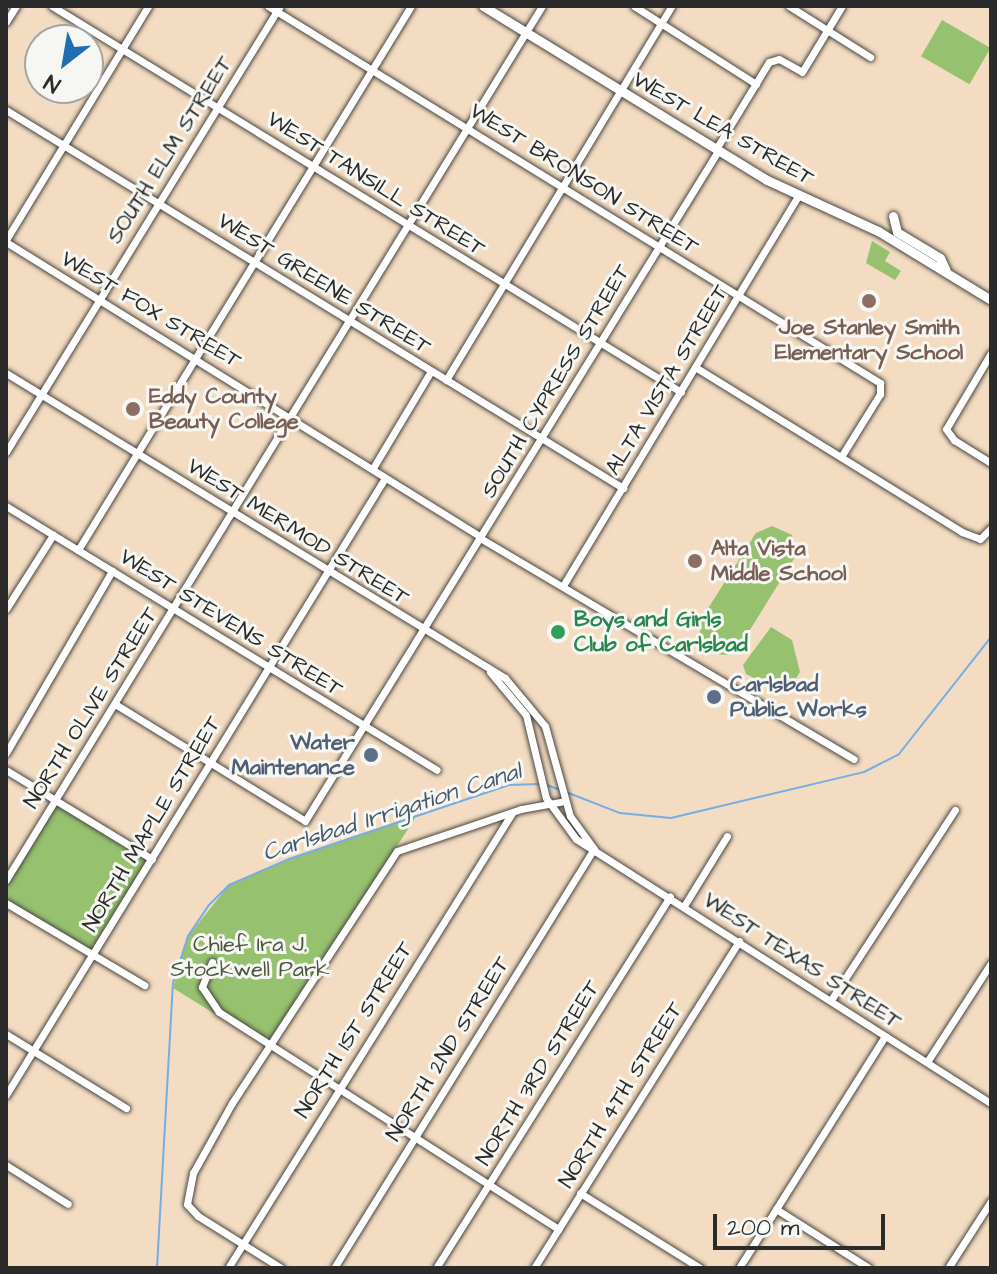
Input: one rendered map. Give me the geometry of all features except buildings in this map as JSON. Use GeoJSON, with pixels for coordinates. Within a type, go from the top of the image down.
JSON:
{"type":"FeatureCollection","features":[{"type":"Feature","properties":{"kind":"main road","name":"WEST LEA STREET"},"geometry":{"type":"LineString","coordinates":[[483,6],[717,150],[799,195],[872,227],[991,300]]}},
{"type":"Feature","properties":{"kind":"main road"},"geometry":{"type":"LineString","coordinates":[[893,216],[897,232],[940,258],[946,271]]}},
{"type":"Feature","properties":{"kind":"street"},"geometry":{"type":"LineString","coordinates":[[6,22],[16,6]]}},
{"type":"Feature","properties":{"kind":"street","name":"WEST TANSILL STREET"},"geometry":{"type":"LineString","coordinates":[[52,6],[681,392]]}},
{"type":"Feature","properties":{"kind":"street"},"geometry":{"type":"LineString","coordinates":[[6,241],[148,6]]}},
{"type":"Feature","properties":{"kind":"street","name":"WEST BRONSON STREET"},"geometry":{"type":"LineString","coordinates":[[268,6],[278,9],[371,70],[880,383],[880,394],[841,457]]}},
{"type":"Feature","properties":{"kind":"street"},"geometry":{"type":"LineString","coordinates":[[78,550],[411,6]]}},
{"type":"Feature","properties":{"kind":"street","name":"NORTH OLIVE STREET"},"geometry":{"type":"LineString","coordinates":[[6,880],[542,6]]}},
{"type":"Feature","properties":{"kind":"street"},"geometry":{"type":"LineString","coordinates":[[634,6],[756,84]]}},
{"type":"Feature","properties":{"kind":"street"},"geometry":{"type":"LineString","coordinates":[[446,380],[672,6]]}},
{"type":"Feature","properties":{"kind":"street"},"geometry":{"type":"LineString","coordinates":[[789,6],[870,57]]}},
{"type":"Feature","properties":{"kind":"street","name":"SOUTH CYPRESS STREET"},"geometry":{"type":"LineString","coordinates":[[210,763],[305,821],[542,439],[756,84],[775,58],[802,72],[842,6]]}},
{"type":"Feature","properties":{"kind":"street","name":"SOUTH ELM STREET"},"geometry":{"type":"LineString","coordinates":[[6,452],[278,9]]}},
{"type":"Feature","properties":{"kind":"street","name":"WEST GREENE STREET"},"geometry":{"type":"LineString","coordinates":[[6,110],[623,488]]}},
{"type":"Feature","properties":{"kind":"street","name":"ALTA VISTA STREET"},"geometry":{"type":"LineString","coordinates":[[564,584],[799,195]]}},
{"type":"Feature","properties":{"kind":"street","name":"WEST FOX STREET"},"geometry":{"type":"LineString","coordinates":[[6,241],[481,537],[853,759]]}},
{"type":"Feature","properties":{"kind":"street"},"geometry":{"type":"LineString","coordinates":[[991,353],[946,429],[954,440],[991,463]]}},
{"type":"Feature","properties":{"kind":"street"},"geometry":{"type":"LineString","coordinates":[[695,367],[980,539],[991,528]]}},
{"type":"Feature","properties":{"kind":"street"},"geometry":{"type":"LineString","coordinates":[[373,468],[431,371]]}},
{"type":"Feature","properties":{"kind":"street","name":"WEST MERMOD STREET"},"geometry":{"type":"LineString","coordinates":[[6,373],[490,672]]}},
{"type":"Feature","properties":{"kind":"street","name":"NORTH MAPLE STREET"},"geometry":{"type":"LineString","coordinates":[[6,1095],[385,478]]}},
{"type":"Feature","properties":{"kind":"street","name":"WEST STEVENS STREET"},"geometry":{"type":"LineString","coordinates":[[6,506],[437,770]]}},
{"type":"Feature","properties":{"kind":"street"},"geometry":{"type":"LineString","coordinates":[[6,609],[53,535]]}},
{"type":"Feature","properties":{"kind":"street"},"geometry":{"type":"LineString","coordinates":[[6,753],[112,571]]}},
{"type":"Feature","properties":{"kind":"street","name":"WEST TEXAS STREET"},"geometry":{"type":"LineString","coordinates":[[490,672],[526,715],[548,801],[571,834],[991,1103]]}},
{"type":"Feature","properties":{"kind":"street","name":"WEST TEXAS STREET"},"geometry":{"type":"LineString","coordinates":[[490,672],[513,685],[540,717],[572,821],[594,849]]}},
{"type":"Feature","properties":{"kind":"street"},"geometry":{"type":"LineString","coordinates":[[115,704],[210,763]]}},
{"type":"Feature","properties":{"kind":"street"},"geometry":{"type":"LineString","coordinates":[[6,770],[152,859]]}},
{"type":"Feature","properties":{"kind":"street"},"geometry":{"type":"LineString","coordinates":[[281,1268],[192,1212],[186,1191],[215,1131],[395,853],[548,801],[565,801]]}},
{"type":"Feature","properties":{"kind":"street"},"geometry":{"type":"LineString","coordinates":[[831,1000],[955,810]]}},
{"type":"Feature","properties":{"kind":"street","name":"NORTH 1ST STREET"},"geometry":{"type":"LineString","coordinates":[[228,1268],[512,813]]}},
{"type":"Feature","properties":{"kind":"street"},"geometry":{"type":"LineString","coordinates":[[684,906],[727,836]]}},
{"type":"Feature","properties":{"kind":"street","name":"NORTH 2ND STREET"},"geometry":{"type":"LineString","coordinates":[[334,1268],[594,849]]}},
{"type":"Feature","properties":{"kind":"street","name":"NORTH 3RD STREET"},"geometry":{"type":"LineString","coordinates":[[436,1268],[670,897]]}},
{"type":"Feature","properties":{"kind":"street"},"geometry":{"type":"LineString","coordinates":[[6,903],[144,985]]}},
{"type":"Feature","properties":{"kind":"street","name":"NORTH 4TH STREET"},"geometry":{"type":"LineString","coordinates":[[534,1268],[739,941]]}},
{"type":"Feature","properties":{"kind":"street"},"geometry":{"type":"LineString","coordinates":[[212,962],[202,982],[207,1001],[268,1047],[558,1229]]}},
{"type":"Feature","properties":{"kind":"street"},"geometry":{"type":"LineString","coordinates":[[927,1062],[991,963]]}},
{"type":"Feature","properties":{"kind":"street"},"geometry":{"type":"LineString","coordinates":[[6,1034],[126,1108]]}},
{"type":"Feature","properties":{"kind":"street"},"geometry":{"type":"LineString","coordinates":[[739,1268],[885,1036]]}},
{"type":"Feature","properties":{"kind":"street"},"geometry":{"type":"LineString","coordinates":[[6,1165],[68,1204]]}},
{"type":"Feature","properties":{"kind":"street"},"geometry":{"type":"LineString","coordinates":[[580,1193],[700,1268]]}},
{"type":"Feature","properties":{"kind":"street"},"geometry":{"type":"LineString","coordinates":[[948,1268],[988,1213],[991,1201]]}},
{"type":"Feature","properties":{"kind":"street"},"geometry":{"type":"LineString","coordinates":[[776,1209],[869,1268]]}},
{"type":"Feature","properties":{"kind":"green space"},"geometry":{"type":"Polygon","coordinates":[[[942,20],[990,48],[969,84],[921,56],[942,20]]]}},
{"type":"Feature","properties":{"kind":"green space"},"geometry":{"type":"Polygon","coordinates":[[[872,241],[890,252],[885,261],[901,271],[895,280],[866,263],[872,241]]]}},
{"type":"Feature","properties":{"kind":"green space"},"geometry":{"type":"Polygon","coordinates":[[[772,526],[792,535],[795,557],[740,646],[727,655],[714,654],[700,642],[700,621],[756,533],[772,526]]]}},
{"type":"Feature","properties":{"kind":"green space"},"geometry":{"type":"Polygon","coordinates":[[[771,627],[792,640],[800,672],[786,694],[746,674],[743,665],[771,627]]]}},
{"type":"Feature","properties":{"kind":"green space"},"geometry":{"type":"Polygon","coordinates":[[[55,800],[152,859],[93,955],[6,903],[6,880],[55,800]]]}},
{"type":"Feature","properties":{"kind":"green space","name":"Chief Ira J. Stockwell Park"},"geometry":{"type":"Polygon","coordinates":[[[417,815],[268,1047],[173,988],[188,936],[229,885],[289,859],[417,815]]]}},
{"type":"Feature","properties":{"kind":"waterway","name":"Carlsbad Irrigation Canal"},"geometry":{"type":"LineString","coordinates":[[566,792],[620,813],[671,818],[864,772],[899,754],[991,637]]}},
{"type":"Feature","properties":{"kind":"waterway","name":"Carlsbad Irrigation Canal"},"geometry":{"type":"LineString","coordinates":[[157,1268],[173,983],[188,936],[209,905],[229,885],[289,859],[509,785],[541,784]]}},
{"type":"Feature","properties":{"kind":"waterway","name":"Carlsbad Irrigation Canal"},"geometry":{"type":"LineString","coordinates":[[547,785],[560,790]]}},
{"type":"Feature","properties":{"kind":"place","name":"Joe Stanley Smith Elementary School"},"geometry":{"type":"Point","coordinates":[869,301]}},
{"type":"Feature","properties":{"kind":"place","name":"Eddy County Beauty College"},"geometry":{"type":"Point","coordinates":[133,409]}},
{"type":"Feature","properties":{"kind":"place","name":"Alta Vista Middle School"},"geometry":{"type":"Point","coordinates":[695,561]}},
{"type":"Feature","properties":{"kind":"place","name":"Boys and Girls Club of Carlsbad"},"geometry":{"type":"Point","coordinates":[558,632]}},
{"type":"Feature","properties":{"kind":"place","name":"Carlsbad Public Works"},"geometry":{"type":"Point","coordinates":[714,697]}},
{"type":"Feature","properties":{"kind":"place","name":"Water Maintenance"},"geometry":{"type":"Point","coordinates":[371,755]}}]}
